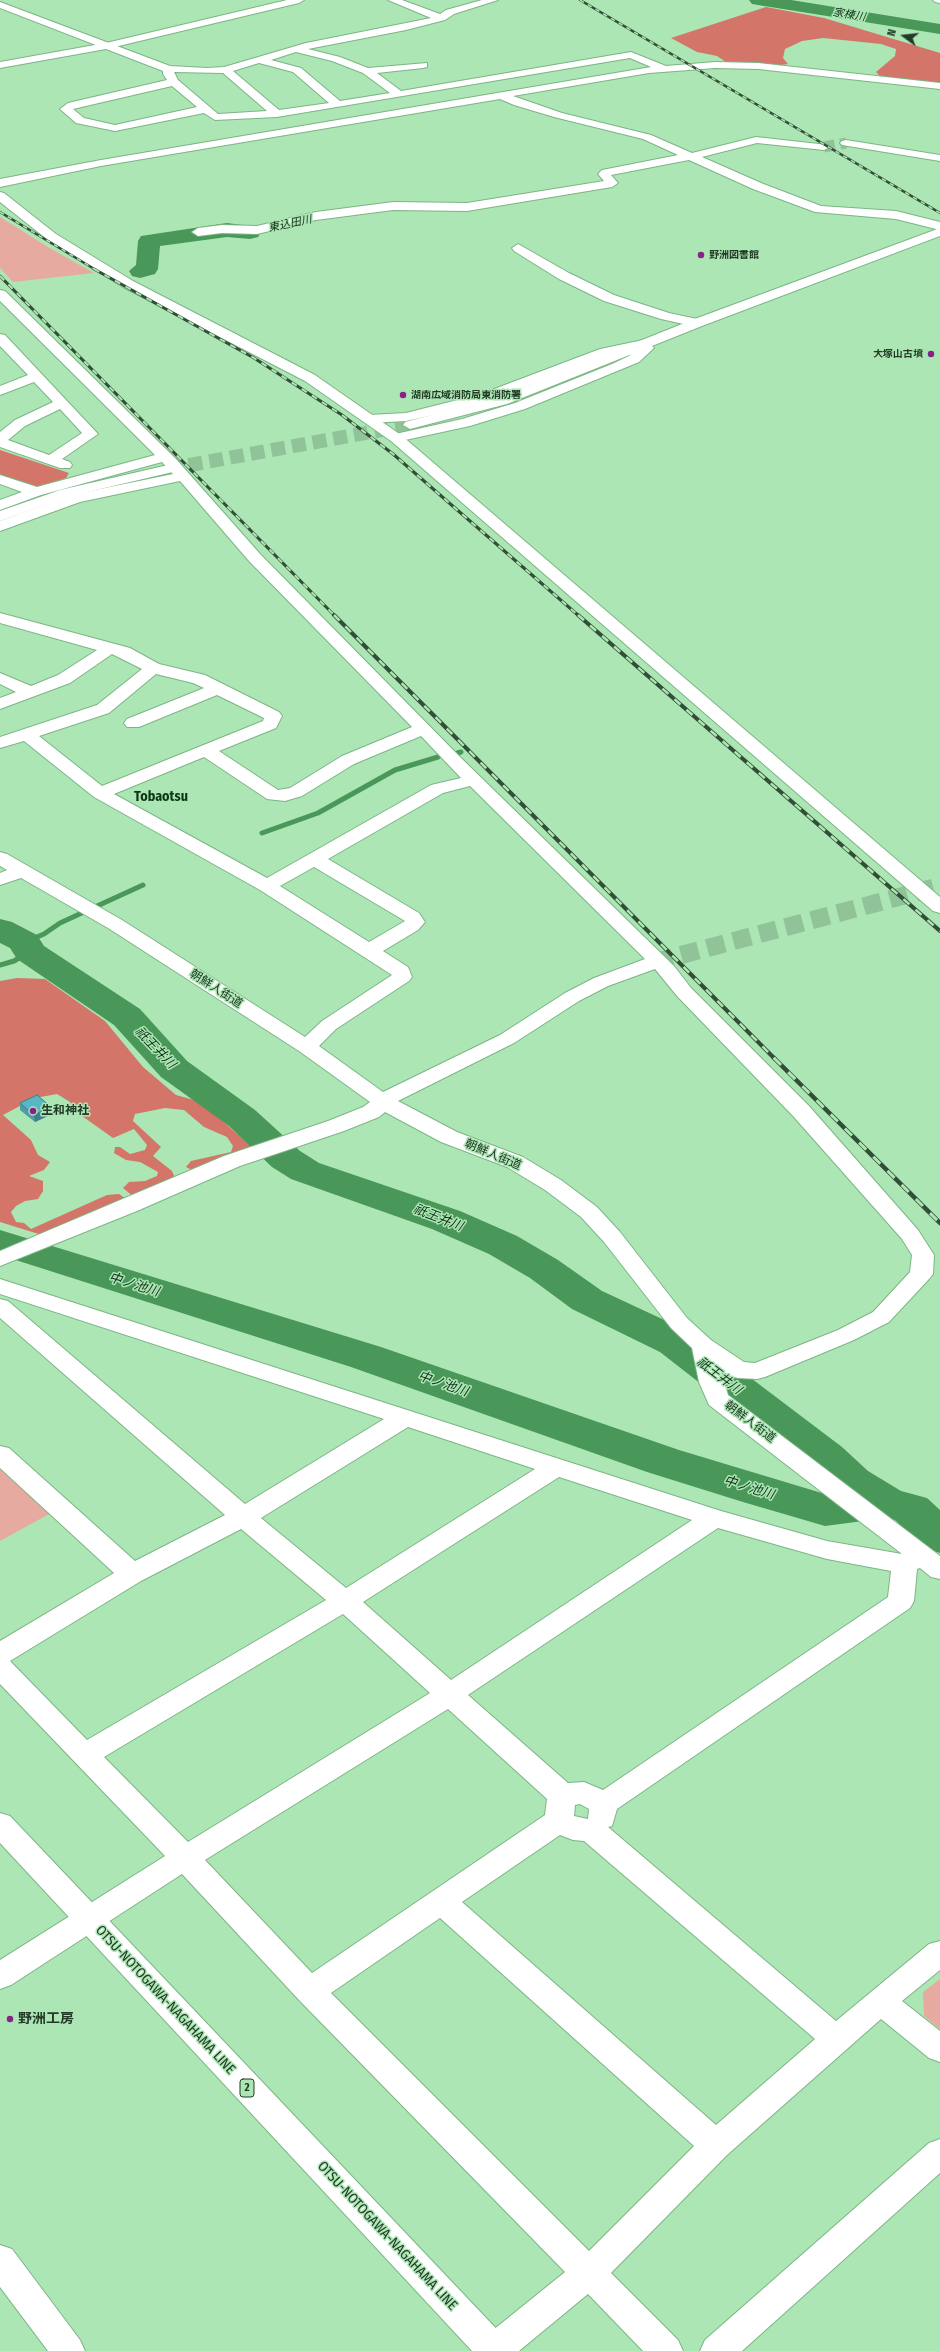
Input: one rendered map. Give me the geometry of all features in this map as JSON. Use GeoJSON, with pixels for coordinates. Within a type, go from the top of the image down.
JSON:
{"type":"FeatureCollection","features":[{"type":"Feature","properties":{"kind":"street"},"geometry":{"type":"LineString","coordinates":[[0,65],[106,46],[299,0]]}},
{"type":"Feature","properties":{"kind":"street"},"geometry":{"type":"LineString","coordinates":[[393,0],[441,18]]}},
{"type":"Feature","properties":{"kind":"street"},"geometry":{"type":"LineString","coordinates":[[0,5],[169,69],[207,71],[225,70],[296,49],[441,18],[450,12],[493,0]]}},
{"type":"Feature","properties":{"kind":"street"},"geometry":{"type":"LineString","coordinates":[[296,49],[336,59],[368,71],[400,95]]}},
{"type":"Feature","properties":{"kind":"street"},"geometry":{"type":"LineString","coordinates":[[215,118],[277,114],[338,105],[631,55],[671,69],[676,73],[664,78],[518,103]]}},
{"type":"Feature","properties":{"kind":"street"},"geometry":{"type":"LineString","coordinates":[[297,70],[336,59]]}},
{"type":"Feature","properties":{"kind":"street"},"geometry":{"type":"LineString","coordinates":[[258,60],[297,70],[338,105]]}},
{"type":"Feature","properties":{"kind":"street"},"geometry":{"type":"LineString","coordinates":[[368,71],[423,65]]}},
{"type":"Feature","properties":{"kind":"street"},"geometry":{"type":"LineString","coordinates":[[0,183],[501,95],[671,69],[715,65],[758,66],[940,86]]}},
{"type":"Feature","properties":{"kind":"street"},"geometry":{"type":"LineString","coordinates":[[169,69],[168,74],[174,82],[206,109],[238,140]]}},
{"type":"Feature","properties":{"kind":"street"},"geometry":{"type":"LineString","coordinates":[[225,70],[277,114]]}},
{"type":"Feature","properties":{"kind":"street"},"geometry":{"type":"LineString","coordinates":[[174,82],[72,104],[66,109],[80,121],[115,128],[206,109]]}},
{"type":"Feature","properties":{"kind":"street"},"geometry":{"type":"LineString","coordinates":[[119,94],[129,103]]}},
{"type":"Feature","properties":{"kind":"street"},"geometry":{"type":"LineString","coordinates":[[501,95],[518,103],[558,115],[647,137],[693,156],[757,186],[819,209],[896,215],[940,226]]}},
{"type":"Feature","properties":{"kind":"street"},"geometry":{"type":"LineString","coordinates":[[139,112],[149,121]]}},
{"type":"Feature","properties":{"kind":"street"},"geometry":{"type":"LineString","coordinates":[[198,232],[222,229],[257,230],[316,216],[393,206],[467,207],[612,183],[604,174],[606,172],[693,156],[756,140],[824,147]]}},
{"type":"Feature","properties":{"kind":"street"},"geometry":{"type":"LineString","coordinates":[[846,143],[864,144],[940,158]]}},
{"type":"Feature","properties":{"kind":"street"},"geometry":{"type":"LineString","coordinates":[[0,196],[52,237],[121,280],[310,378],[396,438],[940,907]]}},
{"type":"Feature","properties":{"kind":"street"},"geometry":{"type":"LineString","coordinates":[[410,425],[502,401],[653,342],[697,323],[940,232]]}},
{"type":"Feature","properties":{"kind":"street"},"geometry":{"type":"LineString","coordinates":[[518,248],[564,276],[610,298],[666,316],[697,323]]}},
{"type":"Feature","properties":{"kind":"street"},"geometry":{"type":"LineString","coordinates":[[0,294],[171,467],[255,558],[423,729],[651,956],[667,970],[684,992],[801,1111],[910,1235],[923,1255],[921,1274],[881,1318],[846,1335],[757,1371],[738,1370],[704,1351]]}},
{"type":"Feature","properties":{"kind":"street"},"geometry":{"type":"LineString","coordinates":[[0,338],[5,351],[36,376],[91,434],[51,460]]}},
{"type":"Feature","properties":{"kind":"street"},"geometry":{"type":"LineString","coordinates":[[369,418],[406,417],[438,410],[486,397],[605,352],[653,342]]}},
{"type":"Feature","properties":{"kind":"street"},"geometry":{"type":"LineString","coordinates":[[396,438],[465,422],[520,406],[634,359],[653,342]]}},
{"type":"Feature","properties":{"kind":"street"},"geometry":{"type":"LineString","coordinates":[[0,391],[36,376]]}},
{"type":"Feature","properties":{"kind":"street"},"geometry":{"type":"LineString","coordinates":[[61,403],[20,423],[0,440],[94,476]]}},
{"type":"Feature","properties":{"kind":"street"},"geometry":{"type":"LineString","coordinates":[[0,419],[20,423]]}},
{"type":"Feature","properties":{"kind":"street"},"geometry":{"type":"LineString","coordinates":[[0,505],[36,492],[94,476],[171,467]]}},
{"type":"Feature","properties":{"kind":"street"},"geometry":{"type":"LineString","coordinates":[[0,516],[64,493],[171,467]]}},
{"type":"Feature","properties":{"kind":"street"},"geometry":{"type":"LineString","coordinates":[[0,526],[76,498],[171,467]]}},
{"type":"Feature","properties":{"kind":"street"},"geometry":{"type":"LineString","coordinates":[[0,478],[36,492]]}},
{"type":"Feature","properties":{"kind":"street"},"geometry":{"type":"LineString","coordinates":[[0,618],[124,652],[153,668],[199,679],[273,716],[270,724],[100,793]]}},
{"type":"Feature","properties":{"kind":"street"},"geometry":{"type":"LineString","coordinates":[[0,704],[64,679],[110,648]]}},
{"type":"Feature","properties":{"kind":"street"},"geometry":{"type":"LineString","coordinates":[[0,743],[103,709],[153,668]]}},
{"type":"Feature","properties":{"kind":"street"},"geometry":{"type":"LineString","coordinates":[[0,678],[30,692]]}},
{"type":"Feature","properties":{"kind":"street"},"geometry":{"type":"LineString","coordinates":[[133,723],[218,688]]}},
{"type":"Feature","properties":{"kind":"street"},"geometry":{"type":"LineString","coordinates":[[205,750],[273,794],[285,796],[296,792],[348,760],[423,729]]}},
{"type":"Feature","properties":{"kind":"street"},"geometry":{"type":"LineString","coordinates":[[26,734],[100,793],[266,886],[401,971],[402,977],[330,1024],[306,1047]]}},
{"type":"Feature","properties":{"kind":"street"},"geometry":{"type":"LineString","coordinates":[[266,886],[437,789],[474,780]]}},
{"type":"Feature","properties":{"kind":"street","name":"朝鮮人街道"},"geometry":{"type":"LineString","coordinates":[[0,858],[115,924],[306,1047],[383,1102],[449,1137],[515,1162],[553,1185],[589,1212],[612,1237],[679,1323],[704,1351],[711,1382],[718,1399],[889,1530],[922,1564]]}},
{"type":"Feature","properties":{"kind":"street"},"geometry":{"type":"LineString","coordinates":[[314,859],[412,917],[415,922],[411,926],[369,951]]}},
{"type":"Feature","properties":{"kind":"street"},"geometry":{"type":"LineString","coordinates":[[0,879],[23,871]]}},
{"type":"Feature","properties":{"kind":"street"},"geometry":{"type":"LineString","coordinates":[[0,1259],[42,1243],[232,1161],[336,1126],[371,1112],[394,1094],[529,1026],[572,997],[651,956]]}},
{"type":"Feature","properties":{"kind":"street"},"geometry":{"type":"LineString","coordinates":[[0,1286],[558,1466],[714,1518],[827,1550],[922,1564],[901,1601],[604,1804],[602,1820],[592,1830]]}},
{"type":"Feature","properties":{"kind":"street"},"geometry":{"type":"LineString","coordinates":[[0,1306],[243,1517],[345,1601],[450,1694],[561,1808],[573,1829],[592,1830],[836,2039]]}},
{"type":"Feature","properties":{"kind":"street"},"geometry":{"type":"LineString","coordinates":[[0,1654],[132,1574],[243,1517],[406,1417]]}},
{"type":"Feature","properties":{"kind":"street"},"geometry":{"type":"LineString","coordinates":[[0,1454],[132,1574]]}},
{"type":"Feature","properties":{"kind":"street"},"geometry":{"type":"LineString","coordinates":[[84,1755],[345,1601],[558,1466]]}},
{"type":"Feature","properties":{"kind":"street"},"geometry":{"type":"LineString","coordinates":[[0,1976],[88,1918],[186,1859],[450,1694],[714,1518]]}},
{"type":"Feature","properties":{"kind":"street"},"geometry":{"type":"LineString","coordinates":[[0,1667],[186,1859],[310,1991],[666,2351]]}},
{"type":"Feature","properties":{"kind":"street"},"geometry":{"type":"LineString","coordinates":[[310,1991],[442,1902],[561,1808],[584,1793],[604,1804]]}},
{"type":"Feature","properties":{"kind":"street","name":"OTSU-NOTOGAWA-NAGAHAMA LINE"},"geometry":{"type":"LineString","coordinates":[[0,1824],[495,2350]]}},
{"type":"Feature","properties":{"kind":"street"},"geometry":{"type":"LineString","coordinates":[[442,1902],[716,2144]]}},
{"type":"Feature","properties":{"kind":"street"},"geometry":{"type":"LineString","coordinates":[[495,2350],[589,2273],[716,2144],[880,2001],[940,1953]]}},
{"type":"Feature","properties":{"kind":"street"},"geometry":{"type":"LineString","coordinates":[[880,2001],[940,2049]]}},
{"type":"Feature","properties":{"kind":"street"},"geometry":{"type":"LineString","coordinates":[[717,2351],[940,2153]]}},
{"type":"Feature","properties":{"kind":"street"},"geometry":{"type":"LineString","coordinates":[[0,2260],[68,2351]]}},
{"type":"Feature","properties":{"kind":"shaded area"},"geometry":{"type":"Polygon","coordinates":[[[766,7],[824,18],[940,53],[940,84],[881,77],[876,72],[895,56],[896,49],[881,44],[823,38],[802,41],[785,49],[783,58],[788,64],[759,68],[726,62],[717,56],[697,52],[671,38],[766,7]]]}},
{"type":"Feature","properties":{"kind":"shaded area"},"geometry":{"type":"Polygon","coordinates":[[[0,217],[48,247],[94,273],[13,282],[0,268],[0,217]]]}},
{"type":"Feature","properties":{"kind":"shaded area"},"geometry":{"type":"Polygon","coordinates":[[[0,450],[69,473],[66,478],[37,487],[26,486],[0,477],[0,450]]]}},
{"type":"Feature","properties":{"kind":"shaded area"},"geometry":{"type":"Polygon","coordinates":[[[17,978],[45,979],[105,1021],[143,1067],[176,1095],[201,1102],[251,1146],[198,1173],[186,1167],[191,1161],[231,1152],[233,1146],[227,1137],[204,1127],[184,1110],[165,1108],[135,1114],[133,1121],[161,1147],[153,1156],[172,1171],[176,1180],[135,1198],[123,1188],[129,1182],[145,1181],[157,1176],[158,1172],[140,1162],[126,1160],[114,1153],[115,1147],[120,1147],[130,1154],[145,1150],[147,1145],[134,1129],[113,1138],[82,1116],[70,1102],[57,1094],[35,1098],[3,1115],[31,1140],[38,1155],[50,1162],[44,1170],[29,1176],[43,1181],[43,1191],[38,1199],[25,1201],[16,1206],[11,1212],[16,1222],[24,1223],[31,1229],[107,1195],[119,1194],[129,1201],[42,1235],[0,1222],[0,981],[17,978]]]}},
{"type":"Feature","properties":{"kind":"shaded area"},"geometry":{"type":"Polygon","coordinates":[[[0,1466],[51,1513],[0,1541],[0,1466]]]}},
{"type":"Feature","properties":{"kind":"shaded area"},"geometry":{"type":"Polygon","coordinates":[[[940,1979],[940,2029],[924,2016],[923,1992],[940,1979]]]}},
{"type":"Feature","properties":{"kind":"building"},"geometry":{"type":"Polygon","coordinates":[[[37,1095],[51,1107],[34,1115],[20,1103],[37,1095]]]}},
{"type":"Feature","properties":{"kind":"waterway","name":"家棟川"},"geometry":{"type":"LineString","coordinates":[[758,0],[940,29]]}},
{"type":"Feature","properties":{"kind":"waterway","name":"東込田川"},"geometry":{"type":"LineString","coordinates":[[140,271],[147,269],[149,241],[227,230],[250,232]]}},
{"type":"Feature","properties":{"kind":"waterway"},"geometry":{"type":"LineString","coordinates":[[454,754],[461,752]]}},
{"type":"Feature","properties":{"kind":"waterway"},"geometry":{"type":"LineString","coordinates":[[262,833],[318,813],[395,770],[438,757]]}},
{"type":"Feature","properties":{"kind":"waterway"},"geometry":{"type":"LineString","coordinates":[[25,942],[44,934],[60,923],[143,885]]}},
{"type":"Feature","properties":{"kind":"waterway","name":"祇王井川"},"geometry":{"type":"LineString","coordinates":[[0,929],[25,942],[29,952],[127,1017],[174,1069],[242,1118],[286,1159],[305,1171],[446,1220],[503,1245],[544,1269],[587,1300],[675,1342],[826,1458],[852,1482],[886,1502]]}},
{"type":"Feature","properties":{"kind":"waterway"},"geometry":{"type":"LineString","coordinates":[[0,965],[14,961],[29,952]]}},
{"type":"Feature","properties":{"kind":"waterway","name":"中ノ池川"},"geometry":{"type":"LineString","coordinates":[[0,1242],[366,1357],[663,1461],[759,1491],[825,1510],[886,1502]]}},
{"type":"Feature","properties":{"kind":"waterway"},"geometry":{"type":"LineString","coordinates":[[886,1502],[911,1509],[940,1537]]}},
{"type":"Feature","properties":{"kind":"tunnel"},"geometry":{"type":"LineString","coordinates":[[824,147],[846,143]]}},
{"type":"Feature","properties":{"kind":"tunnel"},"geometry":{"type":"LineString","coordinates":[[168,469],[410,425]]}},
{"type":"Feature","properties":{"kind":"tunnel"},"geometry":{"type":"LineString","coordinates":[[655,962],[940,886]]}},
{"type":"Feature","properties":{"kind":"railway"},"geometry":{"type":"LineString","coordinates":[[580,0],[940,213]]}},
{"type":"Feature","properties":{"kind":"railway"},"geometry":{"type":"LineString","coordinates":[[0,212],[96,270]]}},
{"type":"Feature","properties":{"kind":"railway"},"geometry":{"type":"LineString","coordinates":[[94,269],[254,358],[342,415],[393,454],[579,616]]}},
{"type":"Feature","properties":{"kind":"railway"},"geometry":{"type":"LineString","coordinates":[[0,276],[335,616]]}},
{"type":"Feature","properties":{"kind":"railway"},"geometry":{"type":"LineString","coordinates":[[334,615],[775,1059]]}},
{"type":"Feature","properties":{"kind":"railway"},"geometry":{"type":"LineString","coordinates":[[578,615],[940,931]]}},
{"type":"Feature","properties":{"kind":"railway"},"geometry":{"type":"LineString","coordinates":[[775,1059],[940,1223]]}},
{"type":"Feature","properties":{"kind":"place","name":"野洲図書館"},"geometry":{"type":"Point","coordinates":[701,255]}},
{"type":"Feature","properties":{"kind":"place","name":"大塚山古墳"},"geometry":{"type":"Point","coordinates":[931,354]}},
{"type":"Feature","properties":{"kind":"place","name":"湖南広域消防局東消防署"},"geometry":{"type":"Point","coordinates":[403,395]}},
{"type":"Feature","properties":{"kind":"place","name":"生和神社"},"geometry":{"type":"Point","coordinates":[33,1111]}},
{"type":"Feature","properties":{"kind":"place","name":"野洲工房"},"geometry":{"type":"Point","coordinates":[10,2019]}},
{"type":"Feature","properties":{"kind":"district","name":"Tobaotsu"},"geometry":{"type":"Point","coordinates":[161,797]}}]}
